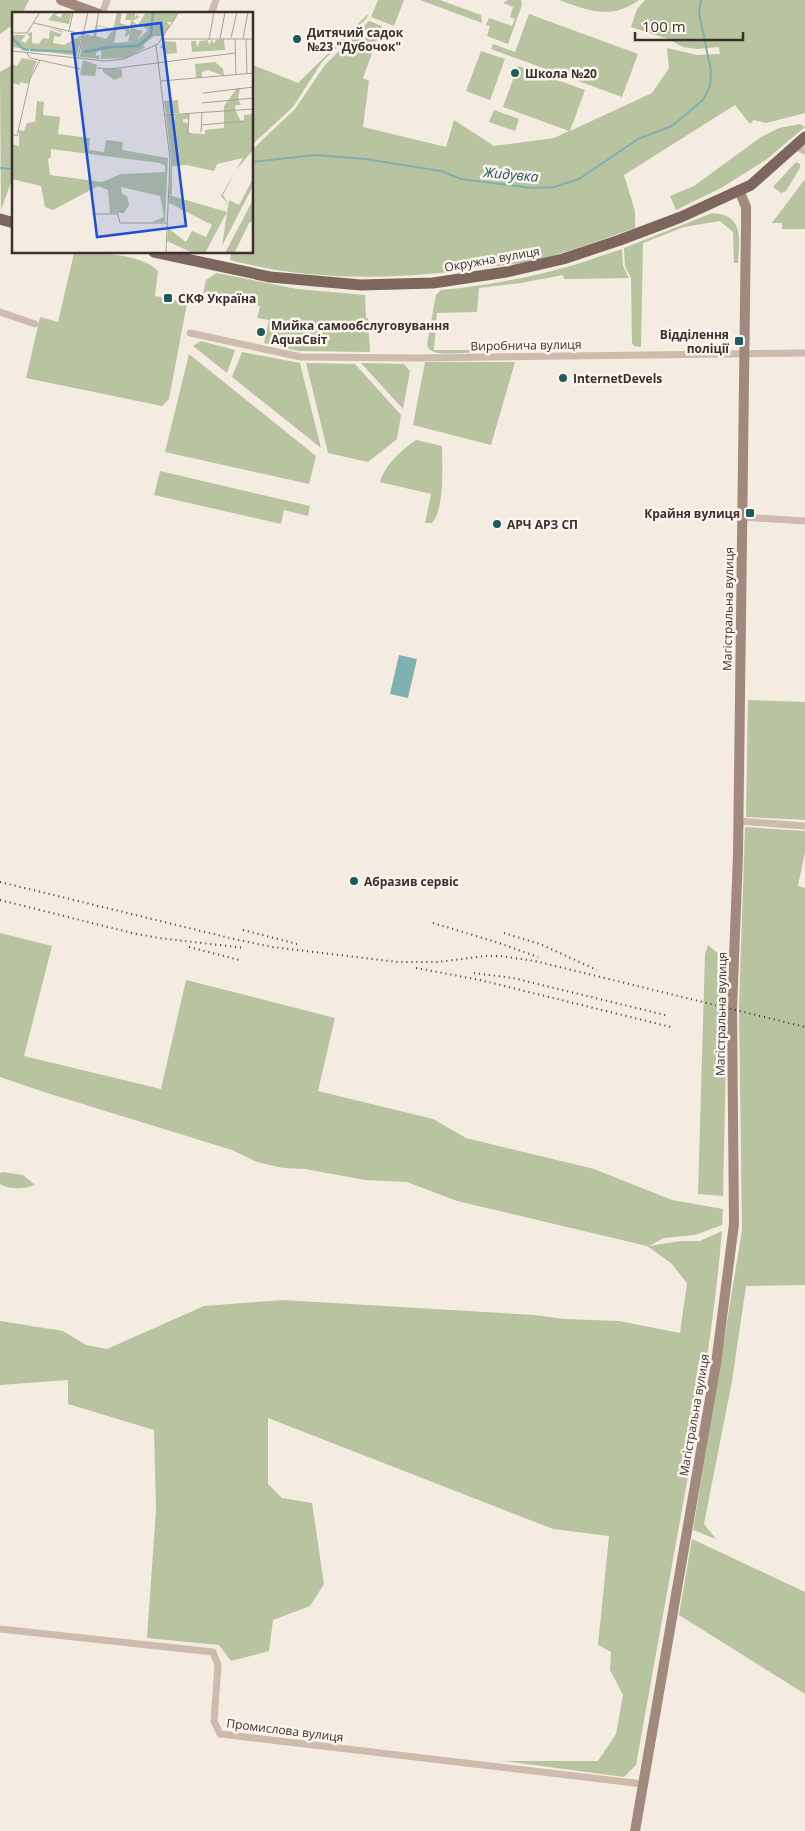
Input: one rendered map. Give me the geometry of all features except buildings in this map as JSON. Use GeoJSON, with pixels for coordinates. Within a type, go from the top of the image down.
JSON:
{"type":"FeatureCollection","features":[{"type":"Feature","properties":{"kind":"main road","name":"Окружна вулиця"},"geometry":{"type":"LineString","coordinates":[[163,254],[270,277],[361,285],[433,283],[506,272],[563,259],[681,217],[751,185],[800,149],[805,138]]}},
{"type":"Feature","properties":{"kind":"street"},"geometry":{"type":"LineString","coordinates":[[61,0],[94,12]]}},
{"type":"Feature","properties":{"kind":"street"},"geometry":{"type":"LineString","coordinates":[[101,12],[107,0]]}},
{"type":"Feature","properties":{"kind":"street"},"geometry":{"type":"LineString","coordinates":[[212,12],[216,0]]}},
{"type":"Feature","properties":{"kind":"street","name":"Магістральна вулиця"},"geometry":{"type":"LineString","coordinates":[[635,1831],[716,1364],[734,1224],[732,1009],[738,821],[746,207],[740,190]]}},
{"type":"Feature","properties":{"kind":"street"},"geometry":{"type":"LineString","coordinates":[[0,312],[35,324]]}},
{"type":"Feature","properties":{"kind":"street","name":"Виробнича вулиця"},"geometry":{"type":"LineString","coordinates":[[190,333],[301,357],[419,358],[745,353],[805,354]]}},
{"type":"Feature","properties":{"kind":"street"},"geometry":{"type":"LineString","coordinates":[[742,517],[805,521]]}},
{"type":"Feature","properties":{"kind":"street"},"geometry":{"type":"LineString","coordinates":[[738,821],[805,826]]}},
{"type":"Feature","properties":{"kind":"street","name":"Промислова вулиця"},"geometry":{"type":"LineString","coordinates":[[0,1629],[213,1652],[218,1664],[214,1721],[220,1734],[643,1784]]}},
{"type":"Feature","properties":{"kind":"green space"},"geometry":{"type":"Polygon","coordinates":[[[0,0],[29,0],[23,12],[12,12],[12,25],[0,34],[0,0]]]}},
{"type":"Feature","properties":{"kind":"green space"},"geometry":{"type":"Polygon","coordinates":[[[378,0],[404,0],[394,26],[371,17],[378,0]]]}},
{"type":"Feature","properties":{"kind":"green space"},"geometry":{"type":"Polygon","coordinates":[[[420,0],[440,0],[481,15],[482,23],[420,0]]]}},
{"type":"Feature","properties":{"kind":"green space"},"geometry":{"type":"Polygon","coordinates":[[[508,0],[521,0],[522,5],[508,44],[487,36],[490,26],[486,25],[489,18],[512,26],[515,19],[510,17],[513,7],[503,3],[508,0]]]}},
{"type":"Feature","properties":{"kind":"green space"},"geometry":{"type":"Polygon","coordinates":[[[559,0],[639,0],[619,10],[600,12],[559,0]]]}},
{"type":"Feature","properties":{"kind":"green space"},"geometry":{"type":"Polygon","coordinates":[[[645,0],[805,0],[805,113],[766,123],[754,120],[750,124],[735,105],[624,175],[635,211],[635,228],[549,257],[455,271],[358,277],[293,272],[230,260],[231,254],[254,254],[254,149],[295,109],[325,65],[369,21],[382,26],[363,78],[369,81],[363,127],[446,147],[454,120],[494,146],[554,138],[569,131],[503,107],[518,66],[585,90],[570,131],[652,93],[669,68],[667,48],[697,55],[720,54],[719,47],[697,49],[683,47],[668,39],[631,27],[637,9],[645,0]]]}},
{"type":"Feature","properties":{"kind":"green space"},"geometry":{"type":"Polygon","coordinates":[[[368,14],[367,18],[322,62],[293,107],[254,143],[254,65],[298,83],[368,14]]]}},
{"type":"Feature","properties":{"kind":"green space"},"geometry":{"type":"Polygon","coordinates":[[[529,14],[638,54],[622,97],[491,49],[493,44],[515,52],[529,14]]]}},
{"type":"Feature","properties":{"kind":"green space"},"geometry":{"type":"Polygon","coordinates":[[[481,51],[505,59],[490,100],[466,91],[481,51]]]}},
{"type":"Feature","properties":{"kind":"green space"},"geometry":{"type":"Polygon","coordinates":[[[12,65],[12,180],[1,210],[0,72],[12,65]]]}},
{"type":"Feature","properties":{"kind":"green space"},"geometry":{"type":"Polygon","coordinates":[[[494,110],[519,119],[515,131],[489,122],[494,110]]]}},
{"type":"Feature","properties":{"kind":"green space"},"geometry":{"type":"Polygon","coordinates":[[[800,124],[805,127],[767,159],[721,188],[676,210],[670,196],[694,186],[761,137],[779,128],[800,124]]]}},
{"type":"Feature","properties":{"kind":"green space"},"geometry":{"type":"Polygon","coordinates":[[[796,162],[800,164],[800,168],[786,191],[781,193],[773,187],[796,162]]]}},
{"type":"Feature","properties":{"kind":"green space"},"geometry":{"type":"Polygon","coordinates":[[[805,179],[805,229],[782,229],[782,223],[772,223],[805,179]]]}},
{"type":"Feature","properties":{"kind":"green space"},"geometry":{"type":"Polygon","coordinates":[[[712,213],[730,218],[735,223],[739,237],[738,263],[734,263],[733,232],[720,221],[684,227],[643,243],[641,347],[634,346],[632,343],[631,278],[625,266],[624,248],[712,213]]]}},
{"type":"Feature","properties":{"kind":"green space"},"geometry":{"type":"Polygon","coordinates":[[[622,249],[623,266],[629,278],[564,279],[563,275],[479,288],[477,312],[437,313],[434,350],[488,350],[482,352],[442,353],[432,351],[428,347],[436,295],[441,290],[533,276],[622,249]]]}},
{"type":"Feature","properties":{"kind":"green space"},"geometry":{"type":"Polygon","coordinates":[[[74,254],[119,255],[151,265],[158,271],[155,296],[187,303],[169,399],[162,406],[26,378],[40,317],[58,322],[74,254]]]}},
{"type":"Feature","properties":{"kind":"green space"},"geometry":{"type":"Polygon","coordinates":[[[217,273],[297,289],[365,295],[370,352],[299,351],[264,343],[269,320],[257,318],[260,306],[216,297],[215,302],[202,299],[206,280],[217,273]]]}},
{"type":"Feature","properties":{"kind":"green space"},"geometry":{"type":"Polygon","coordinates":[[[201,341],[235,350],[227,373],[193,346],[201,341]]]}},
{"type":"Feature","properties":{"kind":"green space"},"geometry":{"type":"Polygon","coordinates":[[[242,352],[300,363],[321,448],[232,377],[242,352]]]}},
{"type":"Feature","properties":{"kind":"green space"},"geometry":{"type":"Polygon","coordinates":[[[189,354],[316,456],[309,484],[165,452],[189,354]]]}},
{"type":"Feature","properties":{"kind":"green space"},"geometry":{"type":"Polygon","coordinates":[[[425,362],[515,362],[491,445],[413,425],[425,362]]]}},
{"type":"Feature","properties":{"kind":"green space"},"geometry":{"type":"Polygon","coordinates":[[[306,363],[355,364],[401,415],[397,439],[368,462],[328,453],[306,363]]]}},
{"type":"Feature","properties":{"kind":"green space"},"geometry":{"type":"Polygon","coordinates":[[[361,363],[404,364],[410,371],[403,409],[361,363]]]}},
{"type":"Feature","properties":{"kind":"green space"},"geometry":{"type":"Polygon","coordinates":[[[416,440],[442,446],[441,497],[432,523],[425,523],[431,494],[380,482],[394,458],[416,440]]]}},
{"type":"Feature","properties":{"kind":"green space"},"geometry":{"type":"Polygon","coordinates":[[[160,471],[310,506],[308,516],[284,510],[281,524],[154,495],[160,471]]]}},
{"type":"Feature","properties":{"kind":"green space"},"geometry":{"type":"Polygon","coordinates":[[[748,700],[805,702],[805,820],[746,817],[748,700]]]}},
{"type":"Feature","properties":{"kind":"green space"},"geometry":{"type":"Polygon","coordinates":[[[745,827],[805,831],[805,852],[798,886],[805,888],[805,1285],[746,1286],[732,1381],[704,1524],[716,1539],[693,1530],[742,1230],[739,1006],[745,827]]]}},
{"type":"Feature","properties":{"kind":"green space"},"geometry":{"type":"Polygon","coordinates":[[[0,933],[52,946],[24,1056],[161,1089],[186,980],[335,1018],[318,1091],[433,1119],[466,1138],[594,1169],[672,1200],[723,1209],[722,1225],[695,1235],[664,1238],[649,1246],[681,1241],[700,1241],[722,1231],[712,1325],[687,1482],[636,1765],[624,1777],[504,1761],[598,1761],[616,1734],[623,1695],[610,1670],[611,1652],[598,1645],[609,1536],[553,1529],[268,1418],[268,1484],[282,1498],[312,1503],[324,1584],[310,1606],[273,1620],[269,1651],[231,1661],[219,1645],[147,1638],[156,1510],[154,1430],[68,1404],[68,1380],[0,1385],[0,1321],[63,1331],[86,1345],[107,1349],[204,1306],[283,1300],[619,1321],[680,1333],[687,1283],[671,1263],[647,1246],[457,1201],[407,1182],[365,1180],[305,1169],[283,1168],[257,1162],[232,1150],[0,1077],[0,933]]]}},
{"type":"Feature","properties":{"kind":"green space"},"geometry":{"type":"Polygon","coordinates":[[[708,945],[728,962],[723,1196],[698,1194],[705,954],[708,945]]]}},
{"type":"Feature","properties":{"kind":"green space"},"geometry":{"type":"Polygon","coordinates":[[[0,1173],[23,1175],[35,1185],[17,1188],[4,1186],[0,1184],[0,1173]]]}},
{"type":"Feature","properties":{"kind":"green space"},"geometry":{"type":"Polygon","coordinates":[[[692,1539],[805,1592],[805,1694],[679,1615],[692,1539]]]}},
{"type":"Feature","properties":{"kind":"water"},"geometry":{"type":"Polygon","coordinates":[[[399,655],[417,659],[408,698],[390,694],[399,655]]]}},
{"type":"Feature","properties":{"kind":"waterway","name":"Жидувка"},"geometry":{"type":"LineString","coordinates":[[254,162],[316,155],[365,159],[441,171],[461,179],[531,188],[554,187],[579,179],[638,139],[672,126],[703,100],[710,86],[711,71],[699,13],[701,0]]}},
{"type":"Feature","properties":{"kind":"waterway","name":"Жидувка"},"geometry":{"type":"LineString","coordinates":[[0,168],[12,169]]}},
{"type":"Feature","properties":{"kind":"railway"},"geometry":{"type":"LineString","coordinates":[[0,882],[272,947],[398,962],[438,962],[486,956],[535,961],[805,1027]]}},
{"type":"Feature","properties":{"kind":"railway"},"geometry":{"type":"LineString","coordinates":[[0,900],[136,934]]}},
{"type":"Feature","properties":{"kind":"railway"},"geometry":{"type":"LineString","coordinates":[[433,923],[538,957]]}},
{"type":"Feature","properties":{"kind":"railway"},"geometry":{"type":"LineString","coordinates":[[243,930],[297,944]]}},
{"type":"Feature","properties":{"kind":"railway"},"geometry":{"type":"LineString","coordinates":[[131,933],[245,948]]}},
{"type":"Feature","properties":{"kind":"railway"},"geometry":{"type":"LineString","coordinates":[[504,933],[540,944],[597,970]]}},
{"type":"Feature","properties":{"kind":"railway"},"geometry":{"type":"LineString","coordinates":[[189,947],[239,960]]}},
{"type":"Feature","properties":{"kind":"railway"},"geometry":{"type":"LineString","coordinates":[[416,968],[480,980],[671,1027]]}},
{"type":"Feature","properties":{"kind":"railway"},"geometry":{"type":"LineString","coordinates":[[474,973],[513,978],[669,1016]]}},
{"type":"Feature","properties":{"kind":"place","name":"Дитячий садок №23 \"Дубочок\""},"geometry":{"type":"Point","coordinates":[297,39]}},
{"type":"Feature","properties":{"kind":"place","name":"Школа №20"},"geometry":{"type":"Point","coordinates":[515,73]}},
{"type":"Feature","properties":{"kind":"place","name":"СКФ Україна"},"geometry":{"type":"Point","coordinates":[168,298]}},
{"type":"Feature","properties":{"kind":"place","name":"Мийка самообслуговування AquaСвіт"},"geometry":{"type":"Point","coordinates":[261,332]}},
{"type":"Feature","properties":{"kind":"place","name":"Відділення поліції"},"geometry":{"type":"Point","coordinates":[739,341]}},
{"type":"Feature","properties":{"kind":"place","name":"InternetDevels"},"geometry":{"type":"Point","coordinates":[563,378]}},
{"type":"Feature","properties":{"kind":"place","name":"Крайня вулиця"},"geometry":{"type":"Point","coordinates":[750,513]}},
{"type":"Feature","properties":{"kind":"place","name":"АРЧ АРЗ СП"},"geometry":{"type":"Point","coordinates":[497,524]}},
{"type":"Feature","properties":{"kind":"place","name":"Абразив сервіс"},"geometry":{"type":"Point","coordinates":[354,881]}}]}
